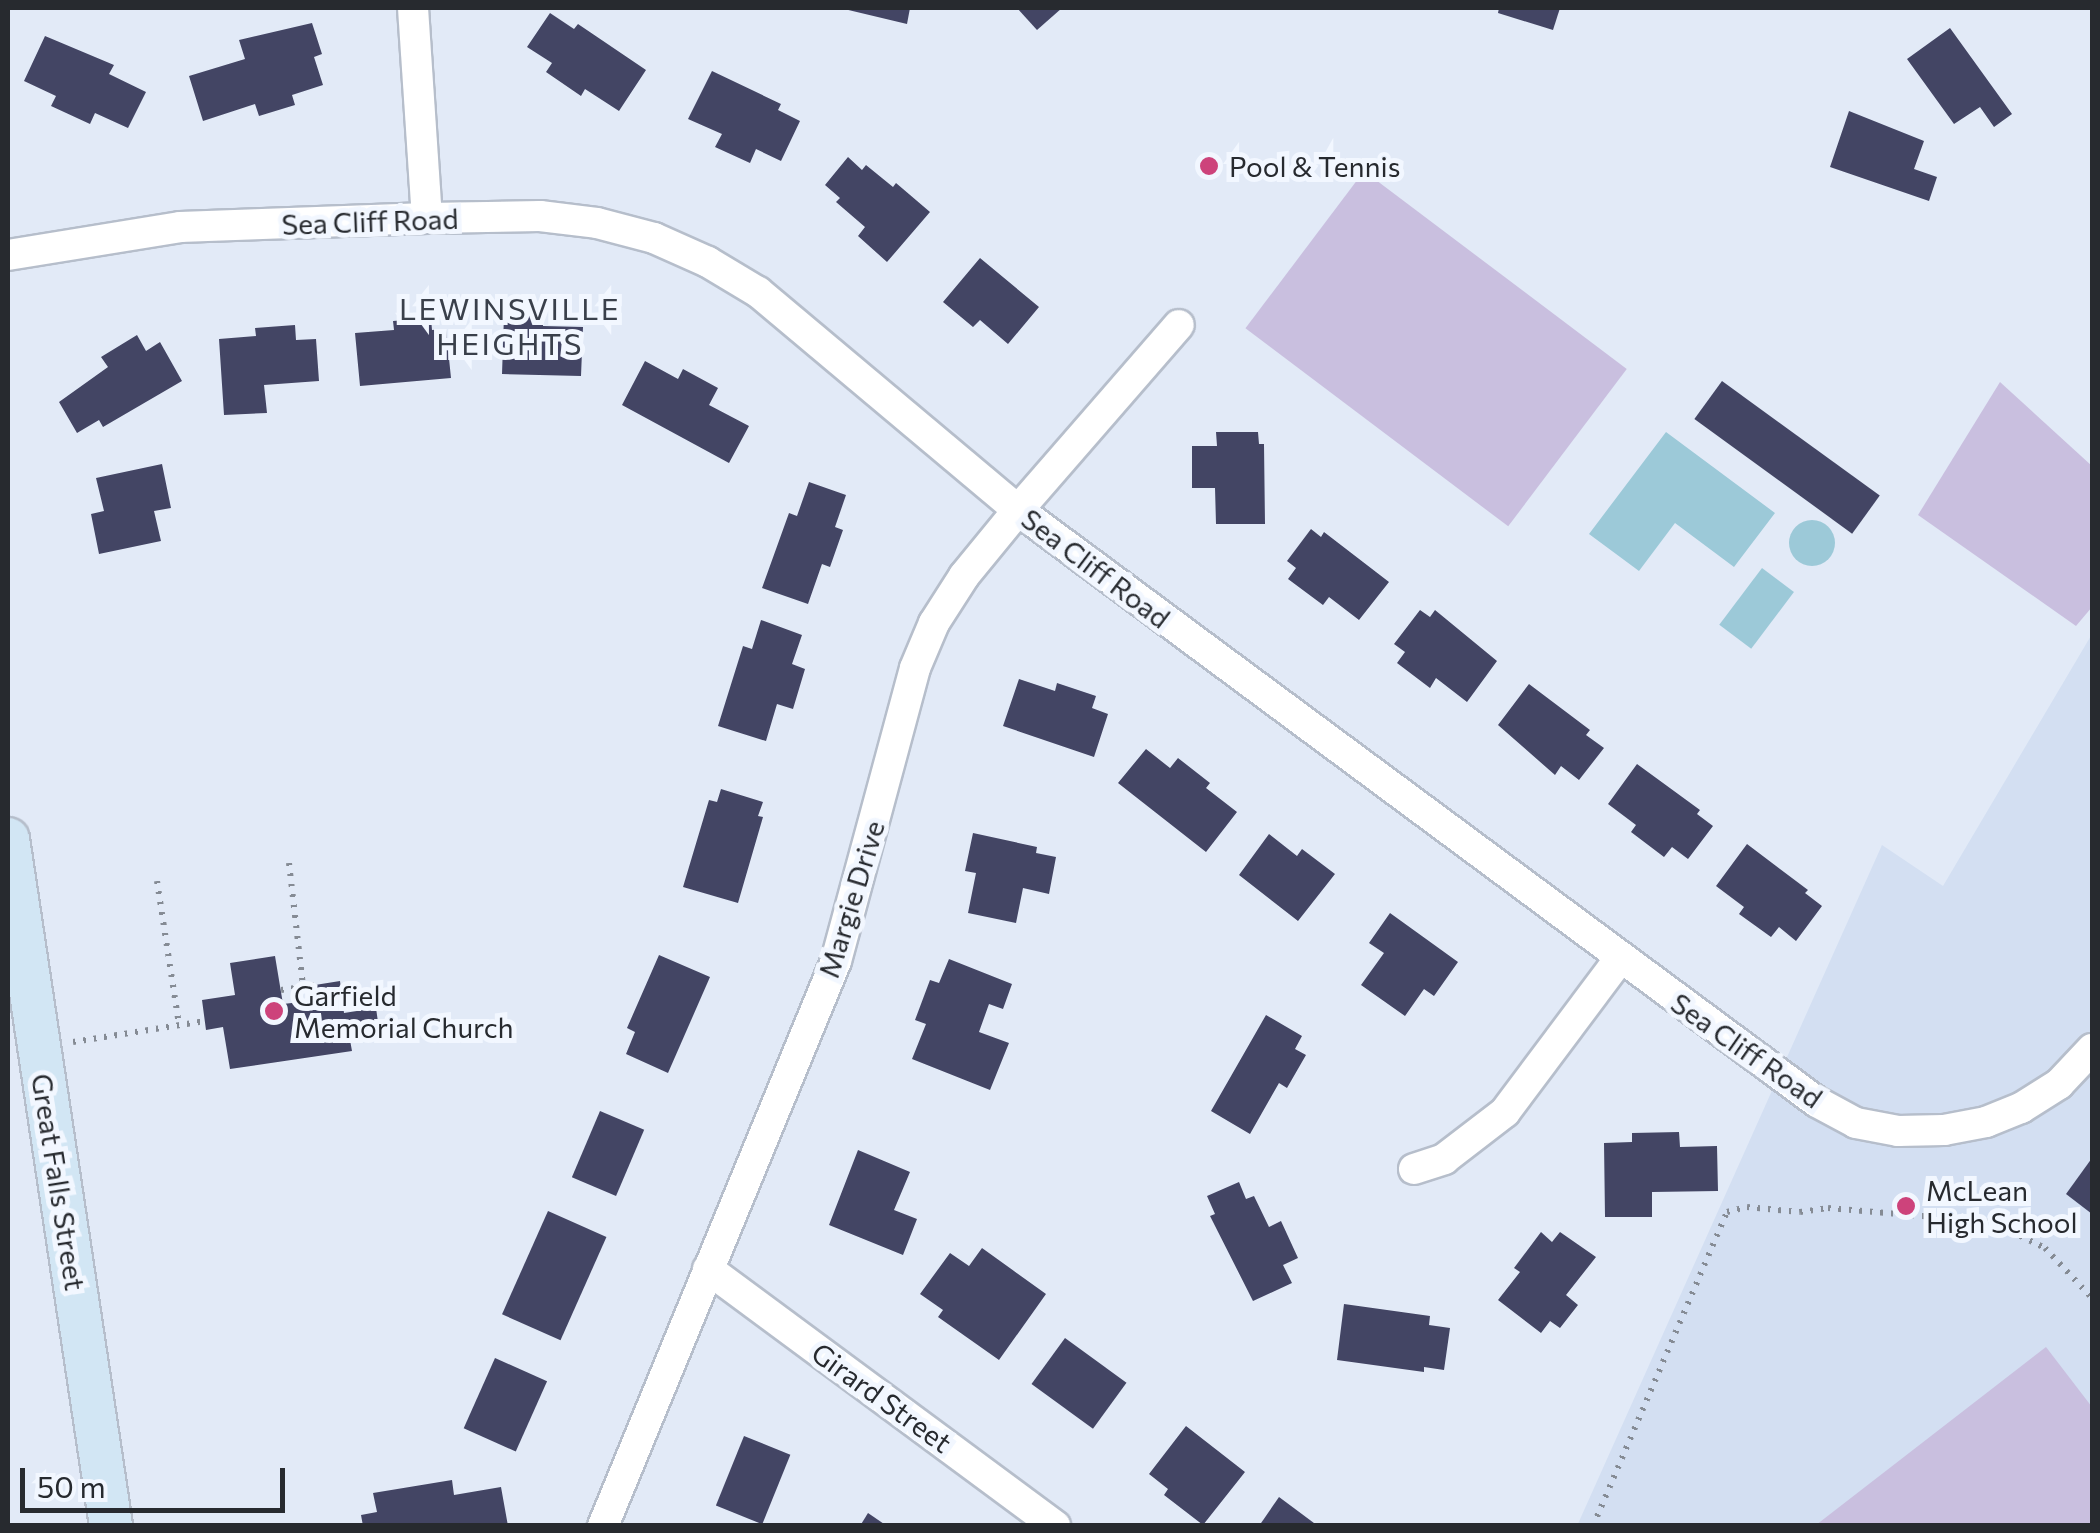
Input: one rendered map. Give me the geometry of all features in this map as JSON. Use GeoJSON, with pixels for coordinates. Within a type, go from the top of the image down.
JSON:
{"type":"FeatureCollection","features":[{"type":"Feature","properties":{"kind":"main road","name":"Great Falls Street"},"geometry":{"type":"LineString","coordinates":[[8,839],[111,1526]]}},
{"type":"Feature","properties":{"kind":"street"},"geometry":{"type":"LineString","coordinates":[[413,8],[427,218]]}},
{"type":"Feature","properties":{"kind":"street","name":"Sea Cliff Road"},"geometry":{"type":"LineString","coordinates":[[8,255],[180,227],[427,218],[540,216],[597,222],[654,238],[708,262],[758,292],[1018,510],[1818,1102],[1856,1122],[1898,1131],[1958,1128],[2021,1108],[2059,1084],[2092,1048]]}},
{"type":"Feature","properties":{"kind":"street","name":"Margie Drive"},"geometry":{"type":"LineString","coordinates":[[603,1526],[836,961],[915,668],[934,622],[1018,510],[1178,325]]}},
{"type":"Feature","properties":{"kind":"street"},"geometry":{"type":"LineString","coordinates":[[1414,1169],[1444,1159],[1505,1112],[1620,958]]}},
{"type":"Feature","properties":{"kind":"street","name":"Girard Street"},"geometry":{"type":"LineString","coordinates":[[708,1269],[1055,1526]]}},
{"type":"Feature","properties":{"kind":"path"},"geometry":{"type":"LineString","coordinates":[[289,863],[303,986]]}},
{"type":"Feature","properties":{"kind":"path"},"geometry":{"type":"LineString","coordinates":[[156,881],[179,1025]]}},
{"type":"Feature","properties":{"kind":"path"},"geometry":{"type":"LineString","coordinates":[[281,990],[315,984]]}},
{"type":"Feature","properties":{"kind":"path"},"geometry":{"type":"LineString","coordinates":[[39,1048],[206,1021]]}},
{"type":"Feature","properties":{"kind":"path"},"geometry":{"type":"LineString","coordinates":[[1593,1526],[1727,1212],[1747,1207],[1800,1212],[1828,1208],[1992,1222],[2044,1248],[2092,1298]]}},
{"type":"Feature","properties":{"kind":"shaded area"},"geometry":{"type":"Polygon","coordinates":[[[1364,171],[1627,369],[1508,526],[1245,328],[1364,171]]]}},
{"type":"Feature","properties":{"kind":"shaded area"},"geometry":{"type":"Polygon","coordinates":[[[2000,382],[2092,466],[2092,607],[2076,626],[1918,515],[2000,382]]]}},
{"type":"Feature","properties":{"kind":"shaded area"},"geometry":{"type":"Polygon","coordinates":[[[1666,432],[1775,513],[1734,567],[1675,523],[1639,571],[1589,534],[1666,432]]]}},
{"type":"Feature","properties":{"kind":"shaded area"},"geometry":{"type":"Polygon","coordinates":[[[1812,520],[1828,527],[1835,543],[1828,559],[1812,566],[1796,559],[1789,543],[1796,527],[1812,520]]]}},
{"type":"Feature","properties":{"kind":"shaded area"},"geometry":{"type":"Polygon","coordinates":[[[1762,568],[1794,592],[1751,649],[1719,625],[1762,568]]]}},
{"type":"Feature","properties":{"kind":"shaded area","name":"McLean High School"},"geometry":{"type":"Polygon","coordinates":[[[2092,634],[2092,1525],[1577,1526],[1882,845],[1943,886],[2092,634]]]}},
{"type":"Feature","properties":{"kind":"shaded area"},"geometry":{"type":"Polygon","coordinates":[[[2046,1347],[2092,1407],[2092,1525],[1816,1525],[2046,1347]]]}},
{"type":"Feature","properties":{"kind":"building"},"geometry":{"type":"Polygon","coordinates":[[[840,8],[910,8],[907,24],[840,8]]]}},
{"type":"Feature","properties":{"kind":"building"},"geometry":{"type":"Polygon","coordinates":[[[1017,8],[1062,8],[1037,30],[1017,8]]]}},
{"type":"Feature","properties":{"kind":"building"},"geometry":{"type":"Polygon","coordinates":[[[1499,8],[1560,8],[1553,30],[1498,13],[1499,8]]]}},
{"type":"Feature","properties":{"kind":"building"},"geometry":{"type":"Polygon","coordinates":[[[550,13],[574,29],[578,24],[646,70],[619,111],[585,89],[581,96],[546,72],[552,63],[527,47],[550,13]]]}},
{"type":"Feature","properties":{"kind":"building"},"geometry":{"type":"Polygon","coordinates":[[[312,23],[322,54],[314,57],[323,85],[292,95],[295,105],[259,116],[255,104],[203,121],[189,76],[245,59],[239,40],[312,23]]]}},
{"type":"Feature","properties":{"kind":"building"},"geometry":{"type":"Polygon","coordinates":[[[1950,28],[2012,114],[1994,127],[1980,107],[1954,124],[1907,59],[1950,28]]]}},
{"type":"Feature","properties":{"kind":"building"},"geometry":{"type":"Polygon","coordinates":[[[45,36],[114,65],[109,74],[146,92],[128,128],[95,113],[90,124],[51,106],[56,96],[24,81],[45,36]]]}},
{"type":"Feature","properties":{"kind":"building"},"geometry":{"type":"Polygon","coordinates":[[[712,71],[781,104],[778,110],[800,121],[781,161],[756,149],[750,163],[715,147],[722,134],[688,119],[712,71]]]}},
{"type":"Feature","properties":{"kind":"building"},"geometry":{"type":"Polygon","coordinates":[[[1849,111],[1924,141],[1914,169],[1937,177],[1929,201],[1830,167],[1849,111]]]}},
{"type":"Feature","properties":{"kind":"building"},"geometry":{"type":"Polygon","coordinates":[[[848,157],[862,170],[866,165],[893,187],[896,183],[930,212],[887,262],[858,236],[865,227],[836,202],[840,198],[825,185],[848,157]]]}},
{"type":"Feature","properties":{"kind":"building"},"geometry":{"type":"Polygon","coordinates":[[[980,258],[1039,307],[1008,344],[980,320],[973,327],[943,302],[980,258]]]}},
{"type":"Feature","properties":{"kind":"building"},"geometry":{"type":"Polygon","coordinates":[[[504,315],[543,316],[543,326],[583,327],[581,376],[502,374],[504,315]]]}},
{"type":"Feature","properties":{"kind":"building"},"geometry":{"type":"Polygon","coordinates":[[[431,318],[432,330],[446,329],[451,378],[360,386],[355,333],[394,330],[393,321],[431,318]]]}},
{"type":"Feature","properties":{"kind":"building"},"geometry":{"type":"Polygon","coordinates":[[[295,325],[296,340],[316,339],[319,381],[264,385],[267,413],[224,415],[219,339],[256,336],[255,328],[295,325]]]}},
{"type":"Feature","properties":{"kind":"building"},"geometry":{"type":"Polygon","coordinates":[[[137,335],[146,351],[160,342],[182,381],[103,427],[99,420],[77,433],[59,402],[108,367],[101,357],[137,335]]]}},
{"type":"Feature","properties":{"kind":"building"},"geometry":{"type":"Polygon","coordinates":[[[645,361],[678,379],[683,369],[718,388],[709,405],[749,426],[729,463],[622,405],[645,361]]]}},
{"type":"Feature","properties":{"kind":"building"},"geometry":{"type":"Polygon","coordinates":[[[1722,381],[1880,496],[1852,534],[1694,419],[1722,381]]]}},
{"type":"Feature","properties":{"kind":"building"},"geometry":{"type":"Polygon","coordinates":[[[1216,432],[1258,432],[1259,444],[1264,444],[1265,524],[1216,524],[1215,488],[1192,488],[1192,446],[1217,446],[1216,432]]]}},
{"type":"Feature","properties":{"kind":"building"},"geometry":{"type":"Polygon","coordinates":[[[162,464],[171,508],[154,511],[161,541],[99,554],[91,514],[104,511],[96,478],[162,464]]]}},
{"type":"Feature","properties":{"kind":"building"},"geometry":{"type":"Polygon","coordinates":[[[809,482],[846,495],[835,527],[843,530],[830,567],[822,564],[808,604],[762,588],[789,513],[797,516],[809,482]]]}},
{"type":"Feature","properties":{"kind":"building"},"geometry":{"type":"Polygon","coordinates":[[[1311,529],[1321,537],[1324,532],[1389,582],[1359,620],[1329,597],[1323,605],[1288,579],[1296,568],[1287,561],[1311,529]]]}},
{"type":"Feature","properties":{"kind":"building"},"geometry":{"type":"Polygon","coordinates":[[[1420,610],[1430,617],[1435,610],[1497,661],[1467,702],[1436,678],[1430,688],[1397,663],[1405,652],[1394,644],[1420,610]]]}},
{"type":"Feature","properties":{"kind":"building"},"geometry":{"type":"Polygon","coordinates":[[[761,620],[802,635],[792,664],[805,669],[793,709],[777,704],[766,741],[718,726],[743,646],[752,649],[761,620]]]}},
{"type":"Feature","properties":{"kind":"building"},"geometry":{"type":"Polygon","coordinates":[[[1019,679],[1055,691],[1057,683],[1096,696],[1092,708],[1108,714],[1094,757],[1003,726],[1019,679]]]}},
{"type":"Feature","properties":{"kind":"building"},"geometry":{"type":"Polygon","coordinates":[[[1529,684],[1590,730],[1586,735],[1604,748],[1579,780],[1561,766],[1555,775],[1498,725],[1529,684]]]}},
{"type":"Feature","properties":{"kind":"building"},"geometry":{"type":"Polygon","coordinates":[[[1146,749],[1170,768],[1178,758],[1210,783],[1206,788],[1237,812],[1206,852],[1118,783],[1146,749]]]}},
{"type":"Feature","properties":{"kind":"building"},"geometry":{"type":"Polygon","coordinates":[[[1637,764],[1700,810],[1697,814],[1713,826],[1688,859],[1672,847],[1664,857],[1631,832],[1636,825],[1608,804],[1637,764]]]}},
{"type":"Feature","properties":{"kind":"building"},"geometry":{"type":"Polygon","coordinates":[[[721,789],[763,802],[758,816],[763,817],[738,903],[683,887],[709,800],[717,802],[721,789]]]}},
{"type":"Feature","properties":{"kind":"building"},"geometry":{"type":"Polygon","coordinates":[[[973,833],[1037,847],[1036,853],[1056,857],[1049,894],[1023,888],[1016,923],[968,913],[976,873],[965,871],[973,833]]]}},
{"type":"Feature","properties":{"kind":"building"},"geometry":{"type":"Polygon","coordinates":[[[1269,834],[1297,856],[1302,849],[1335,874],[1298,921],[1239,875],[1269,834]]]}},
{"type":"Feature","properties":{"kind":"building"},"geometry":{"type":"Polygon","coordinates":[[[1747,844],[1808,890],[1805,893],[1822,906],[1796,941],[1779,927],[1771,937],[1739,914],[1744,907],[1716,886],[1747,844]]]}},
{"type":"Feature","properties":{"kind":"building"},"geometry":{"type":"Polygon","coordinates":[[[1390,913],[1458,962],[1434,996],[1424,989],[1405,1016],[1361,985],[1384,953],[1369,943],[1390,913]]]}},
{"type":"Feature","properties":{"kind":"building"},"geometry":{"type":"Polygon","coordinates":[[[659,955],[710,977],[668,1073],[626,1054],[635,1032],[627,1028],[659,955]]]}},
{"type":"Feature","properties":{"kind":"building","name":"Garfield Memorial Church"},"geometry":{"type":"Polygon","coordinates":[[[275,956],[283,1004],[318,1000],[315,985],[340,981],[344,1013],[376,1008],[380,1036],[350,1040],[352,1051],[230,1069],[223,1027],[206,1030],[202,1000],[235,995],[230,963],[275,956]]]}},
{"type":"Feature","properties":{"kind":"building"},"geometry":{"type":"Polygon","coordinates":[[[949,959],[1012,984],[1003,1009],[989,1004],[979,1032],[1009,1043],[990,1090],[912,1059],[926,1024],[915,1020],[930,980],[939,983],[949,959]]]}},
{"type":"Feature","properties":{"kind":"building"},"geometry":{"type":"Polygon","coordinates":[[[1266,1015],[1302,1036],[1295,1049],[1306,1055],[1287,1088],[1279,1083],[1250,1134],[1211,1111],[1266,1015]]]}},
{"type":"Feature","properties":{"kind":"building"},"geometry":{"type":"Polygon","coordinates":[[[600,1111],[644,1130],[616,1196],[572,1177],[600,1111]]]}},
{"type":"Feature","properties":{"kind":"building"},"geometry":{"type":"Polygon","coordinates":[[[1679,1132],[1680,1147],[1717,1146],[1718,1191],[1652,1192],[1652,1217],[1605,1217],[1604,1143],[1632,1142],[1632,1133],[1679,1132]]]}},
{"type":"Feature","properties":{"kind":"building"},"geometry":{"type":"Polygon","coordinates":[[[858,1150],[910,1172],[894,1210],[917,1219],[903,1255],[829,1225],[858,1150]]]}},
{"type":"Feature","properties":{"kind":"building"},"geometry":{"type":"Polygon","coordinates":[[[2092,1158],[2092,1214],[2066,1194],[2092,1158]]]}},
{"type":"Feature","properties":{"kind":"building"},"geometry":{"type":"Polygon","coordinates":[[[1239,1182],[1246,1199],[1254,1196],[1269,1227],[1281,1221],[1298,1258],[1283,1265],[1292,1283],[1253,1301],[1210,1216],[1215,1214],[1207,1196],[1239,1182]]]}},
{"type":"Feature","properties":{"kind":"building"},"geometry":{"type":"Polygon","coordinates":[[[548,1211],[606,1237],[561,1340],[502,1314],[548,1211]]]}},
{"type":"Feature","properties":{"kind":"building"},"geometry":{"type":"Polygon","coordinates":[[[1541,1232],[1552,1242],[1560,1232],[1596,1257],[1566,1295],[1578,1305],[1560,1328],[1550,1321],[1541,1333],[1498,1300],[1520,1272],[1514,1268],[1541,1232]]]}},
{"type":"Feature","properties":{"kind":"building"},"geometry":{"type":"Polygon","coordinates":[[[982,1248],[1046,1294],[999,1360],[938,1317],[943,1310],[920,1294],[950,1253],[969,1266],[982,1248]]]}},
{"type":"Feature","properties":{"kind":"building"},"geometry":{"type":"Polygon","coordinates":[[[1344,1304],[1430,1316],[1429,1325],[1450,1328],[1444,1370],[1424,1367],[1424,1372],[1337,1360],[1344,1304]]]}},
{"type":"Feature","properties":{"kind":"building"},"geometry":{"type":"Polygon","coordinates":[[[1065,1338],[1126,1383],[1093,1429],[1031,1384],[1065,1338]]]}},
{"type":"Feature","properties":{"kind":"building"},"geometry":{"type":"Polygon","coordinates":[[[495,1358],[547,1381],[516,1452],[464,1428],[495,1358]]]}},
{"type":"Feature","properties":{"kind":"building"},"geometry":{"type":"Polygon","coordinates":[[[1186,1426],[1245,1472],[1203,1525],[1164,1495],[1168,1489],[1149,1474],[1186,1426]]]}},
{"type":"Feature","properties":{"kind":"building"},"geometry":{"type":"Polygon","coordinates":[[[744,1436],[790,1455],[762,1524],[716,1506],[744,1436]]]}},
{"type":"Feature","properties":{"kind":"building"},"geometry":{"type":"Polygon","coordinates":[[[452,1480],[454,1495],[501,1487],[508,1526],[363,1526],[361,1515],[377,1512],[373,1493],[452,1480]]]}},
{"type":"Feature","properties":{"kind":"building"},"geometry":{"type":"Polygon","coordinates":[[[1279,1497],[1318,1526],[1259,1526],[1279,1497]]]}},
{"type":"Feature","properties":{"kind":"building"},"geometry":{"type":"Polygon","coordinates":[[[868,1513],[887,1526],[860,1526],[868,1513]]]}},
{"type":"Feature","properties":{"kind":"place","name":"Pool & Tennis"},"geometry":{"type":"Point","coordinates":[1209,166]}},
{"type":"Feature","properties":{"kind":"place","name":"Garfield Memorial Church"},"geometry":{"type":"Point","coordinates":[274,1011]}},
{"type":"Feature","properties":{"kind":"place","name":"McLean High School"},"geometry":{"type":"Point","coordinates":[1906,1206]}},
{"type":"Feature","properties":{"kind":"district","name":"LEWINSVILLE HEIGHTS"},"geometry":{"type":"Point","coordinates":[510,325]}}]}
